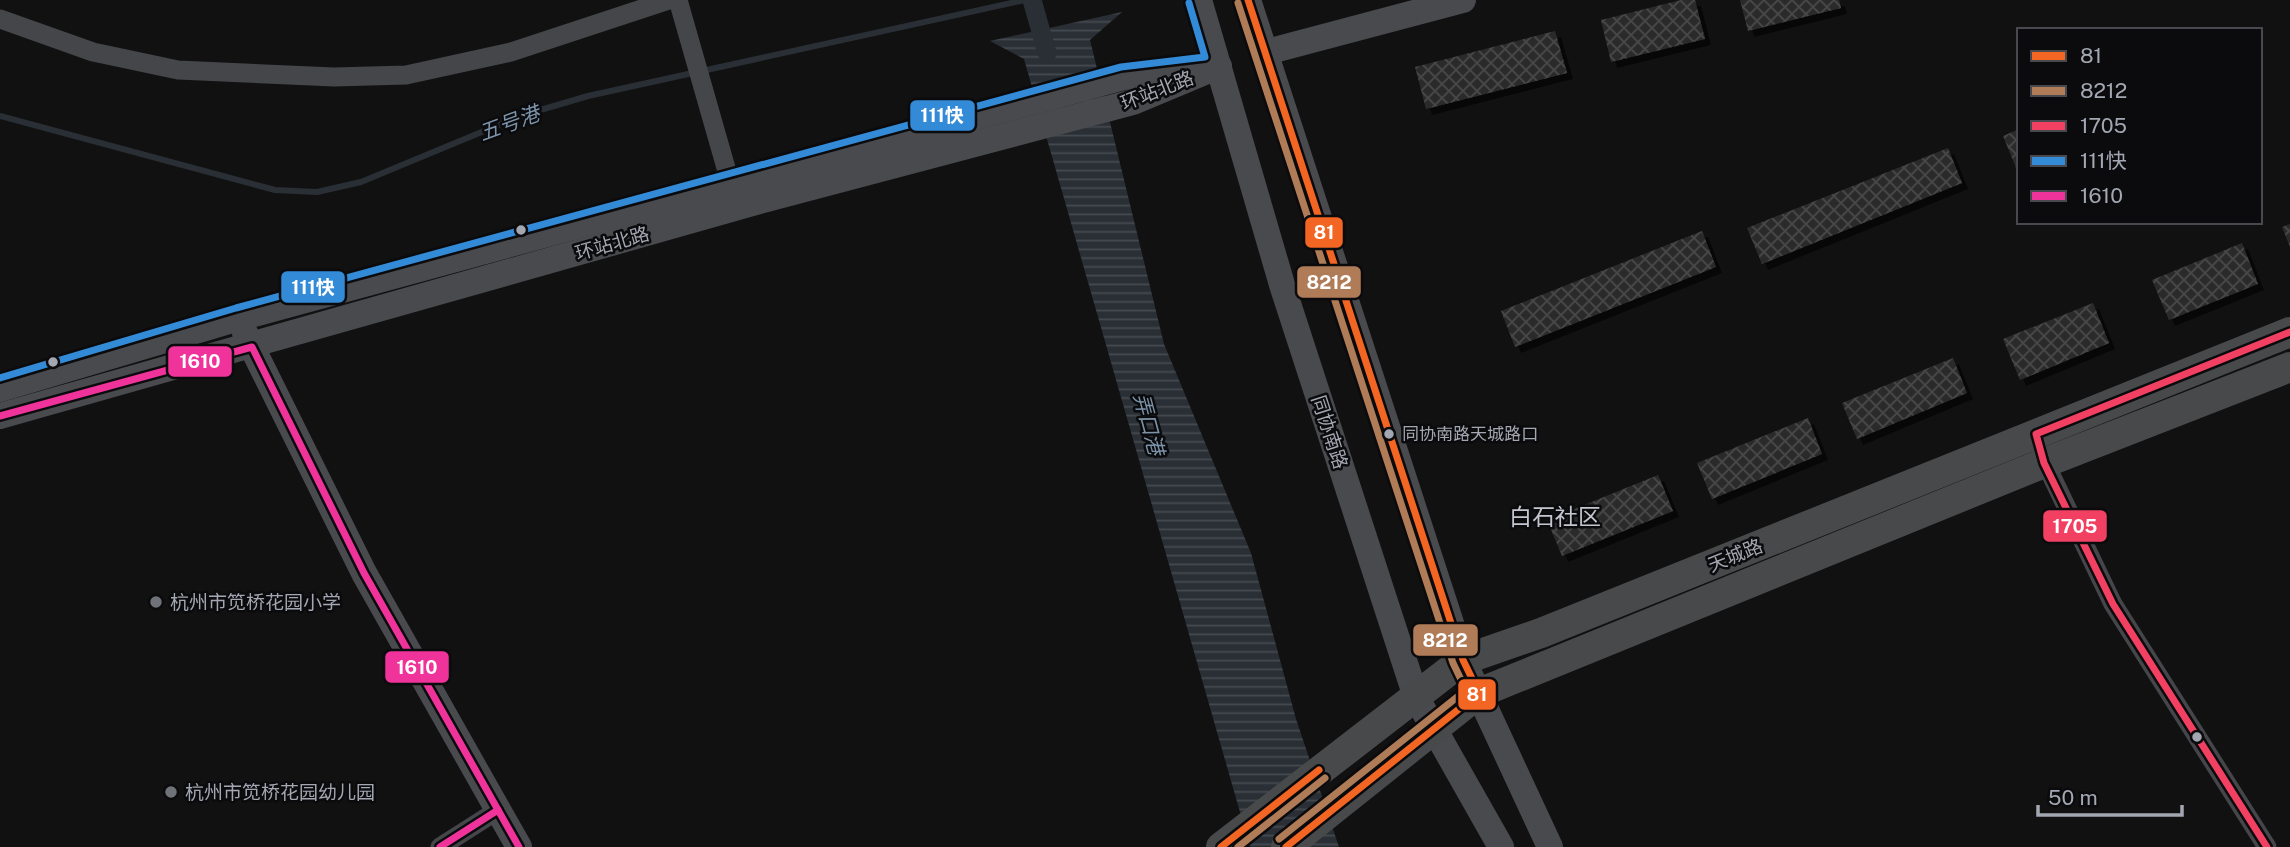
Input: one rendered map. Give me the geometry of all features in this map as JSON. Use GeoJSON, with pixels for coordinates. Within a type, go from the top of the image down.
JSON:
{"type":"FeatureCollection","features":[{"type":"Feature","properties":{"kind":"main road","name":"同协南路"},"geometry":{"type":"LineString","coordinates":[[1199,0],[1283,288],[1416,696],[1433,731],[1501,847]]}},
{"type":"Feature","properties":{"kind":"main road"},"geometry":{"type":"LineString","coordinates":[[1248,0],[1263,53],[1463,660],[1550,847]]}},
{"type":"Feature","properties":{"kind":"main road"},"geometry":{"type":"LineString","coordinates":[[1263,53],[1463,0]]}},
{"type":"Feature","properties":{"kind":"main road","name":"环站北路"},"geometry":{"type":"LineString","coordinates":[[0,389],[239,318],[731,185],[1011,122],[1219,66]]}},
{"type":"Feature","properties":{"kind":"main road","name":"环站北路"},"geometry":{"type":"LineString","coordinates":[[0,416],[252,346],[731,185]]}},
{"type":"Feature","properties":{"kind":"main road"},"geometry":{"type":"LineString","coordinates":[[239,318],[364,573],[519,847]]}},
{"type":"Feature","properties":{"kind":"main road","name":"天城路"},"geometry":{"type":"LineString","coordinates":[[1286,847],[1479,693],[2040,448],[2290,332]]}},
{"type":"Feature","properties":{"kind":"main road","name":"天城路"},"geometry":{"type":"LineString","coordinates":[[1221,847],[1463,660],[2040,448],[2290,367]]}},
{"type":"Feature","properties":{"kind":"street"},"geometry":{"type":"LineString","coordinates":[[0,19],[93,52],[178,70],[334,78],[406,75],[511,52],[669,0]]}},
{"type":"Feature","properties":{"kind":"street"},"geometry":{"type":"LineString","coordinates":[[678,0],[731,185]]}},
{"type":"Feature","properties":{"kind":"street"},"geometry":{"type":"LineString","coordinates":[[2040,448],[2113,604],[2267,847]]}},
{"type":"Feature","properties":{"kind":"street"},"geometry":{"type":"LineString","coordinates":[[440,847],[498,810]]}},
{"type":"Feature","properties":{"kind":"water"},"geometry":{"type":"Polygon","coordinates":[[[1122,12],[1090,40],[1164,344],[1251,553],[1296,719],[1339,847],[1250,847],[1024,59],[990,41],[1122,12]]]}},
{"type":"Feature","properties":{"kind":"building"},"geometry":{"type":"Polygon","coordinates":[[[1681,0],[1695,0],[1705,39],[1611,62],[1601,20],[1681,0]]]}},
{"type":"Feature","properties":{"kind":"building"},"geometry":{"type":"Polygon","coordinates":[[[1740,0],[1839,0],[1841,8],[1748,31],[1740,0]]]}},
{"type":"Feature","properties":{"kind":"building"},"geometry":{"type":"Polygon","coordinates":[[[1555,31],[1567,73],[1426,109],[1415,67],[1555,31]]]}},
{"type":"Feature","properties":{"kind":"building"},"geometry":{"type":"Polygon","coordinates":[[[2017,130],[2017,170],[2003,136],[2017,130]]]}},
{"type":"Feature","properties":{"kind":"building"},"geometry":{"type":"Polygon","coordinates":[[[1948,148],[1962,183],[1762,264],[1747,228],[1948,148]]]}},
{"type":"Feature","properties":{"kind":"building"},"geometry":{"type":"Polygon","coordinates":[[[2290,224],[2290,247],[2282,227],[2290,224]]]}},
{"type":"Feature","properties":{"kind":"building"},"geometry":{"type":"Polygon","coordinates":[[[1702,231],[1716,267],[1515,347],[1501,311],[1702,231]]]}},
{"type":"Feature","properties":{"kind":"building"},"geometry":{"type":"Polygon","coordinates":[[[2242,243],[2258,284],[2169,320],[2152,280],[2242,243]]]}},
{"type":"Feature","properties":{"kind":"building"},"geometry":{"type":"Polygon","coordinates":[[[2093,303],[2109,343],[2020,380],[2003,339],[2093,303]]]}},
{"type":"Feature","properties":{"kind":"building"},"geometry":{"type":"Polygon","coordinates":[[[1953,358],[1967,393],[1857,439],[1842,403],[1953,358]]]}},
{"type":"Feature","properties":{"kind":"building"},"geometry":{"type":"Polygon","coordinates":[[[1808,418],[1822,454],[1712,499],[1697,463],[1808,418]]]}},
{"type":"Feature","properties":{"kind":"building"},"geometry":{"type":"Polygon","coordinates":[[[1658,475],[1673,511],[1562,556],[1547,520],[1658,475]]]}},
{"type":"Feature","properties":{"kind":"waterway","name":"五号港"},"geometry":{"type":"LineString","coordinates":[[0,116],[275,190],[317,192],[361,182],[520,116],[588,96],[1025,0]]}},
{"type":"Feature","properties":{"kind":"waterway","name":"弄口港"},"geometry":{"type":"LineString","coordinates":[[1032,0],[1047,53]]}},
{"type":"Feature","properties":{"kind":"transit line","name":"81"},"geometry":{"type":"LineString","coordinates":[[1248,0],[1463,660],[1479,693],[1286,847]]}},
{"type":"Feature","properties":{"kind":"transit line","name":"111快"},"geometry":{"type":"LineString","coordinates":[[0,378],[236,308],[1121,67],[1205,57],[1189,3]]}},
{"type":"Feature","properties":{"kind":"transit line","name":"8212"},"geometry":{"type":"LineString","coordinates":[[1238,3],[1453,663],[1466,690],[1279,839]]}},
{"type":"Feature","properties":{"kind":"transit line","name":"1705"},"geometry":{"type":"LineString","coordinates":[[2267,847],[2113,604],[2044,463],[2036,434],[2290,332]]}},
{"type":"Feature","properties":{"kind":"transit line","name":"1610"},"geometry":{"type":"LineString","coordinates":[[0,416],[252,347],[364,573],[519,847]]}},
{"type":"Feature","properties":{"kind":"transit line","name":"81"},"geometry":{"type":"LineString","coordinates":[[1221,847],[1319,770]]}},
{"type":"Feature","properties":{"kind":"transit line","name":"8212"},"geometry":{"type":"LineString","coordinates":[[1238,847],[1325,778]]}},
{"type":"Feature","properties":{"kind":"transit line","name":"1610"},"geometry":{"type":"LineString","coordinates":[[440,847],[498,810]]}},
{"type":"Feature","properties":{"kind":"place","name":"同协南路天城路口"},"geometry":{"type":"Point","coordinates":[1389,434]}},
{"type":"Feature","properties":{"kind":"place","name":"杭州市笕桥花园小学"},"geometry":{"type":"Point","coordinates":[156,602]}},
{"type":"Feature","properties":{"kind":"place","name":"杭州市笕桥花园幼儿园"},"geometry":{"type":"Point","coordinates":[171,792]}},
{"type":"Feature","properties":{"kind":"district","name":"白石社区"},"geometry":{"type":"Point","coordinates":[1555,516]}}]}
